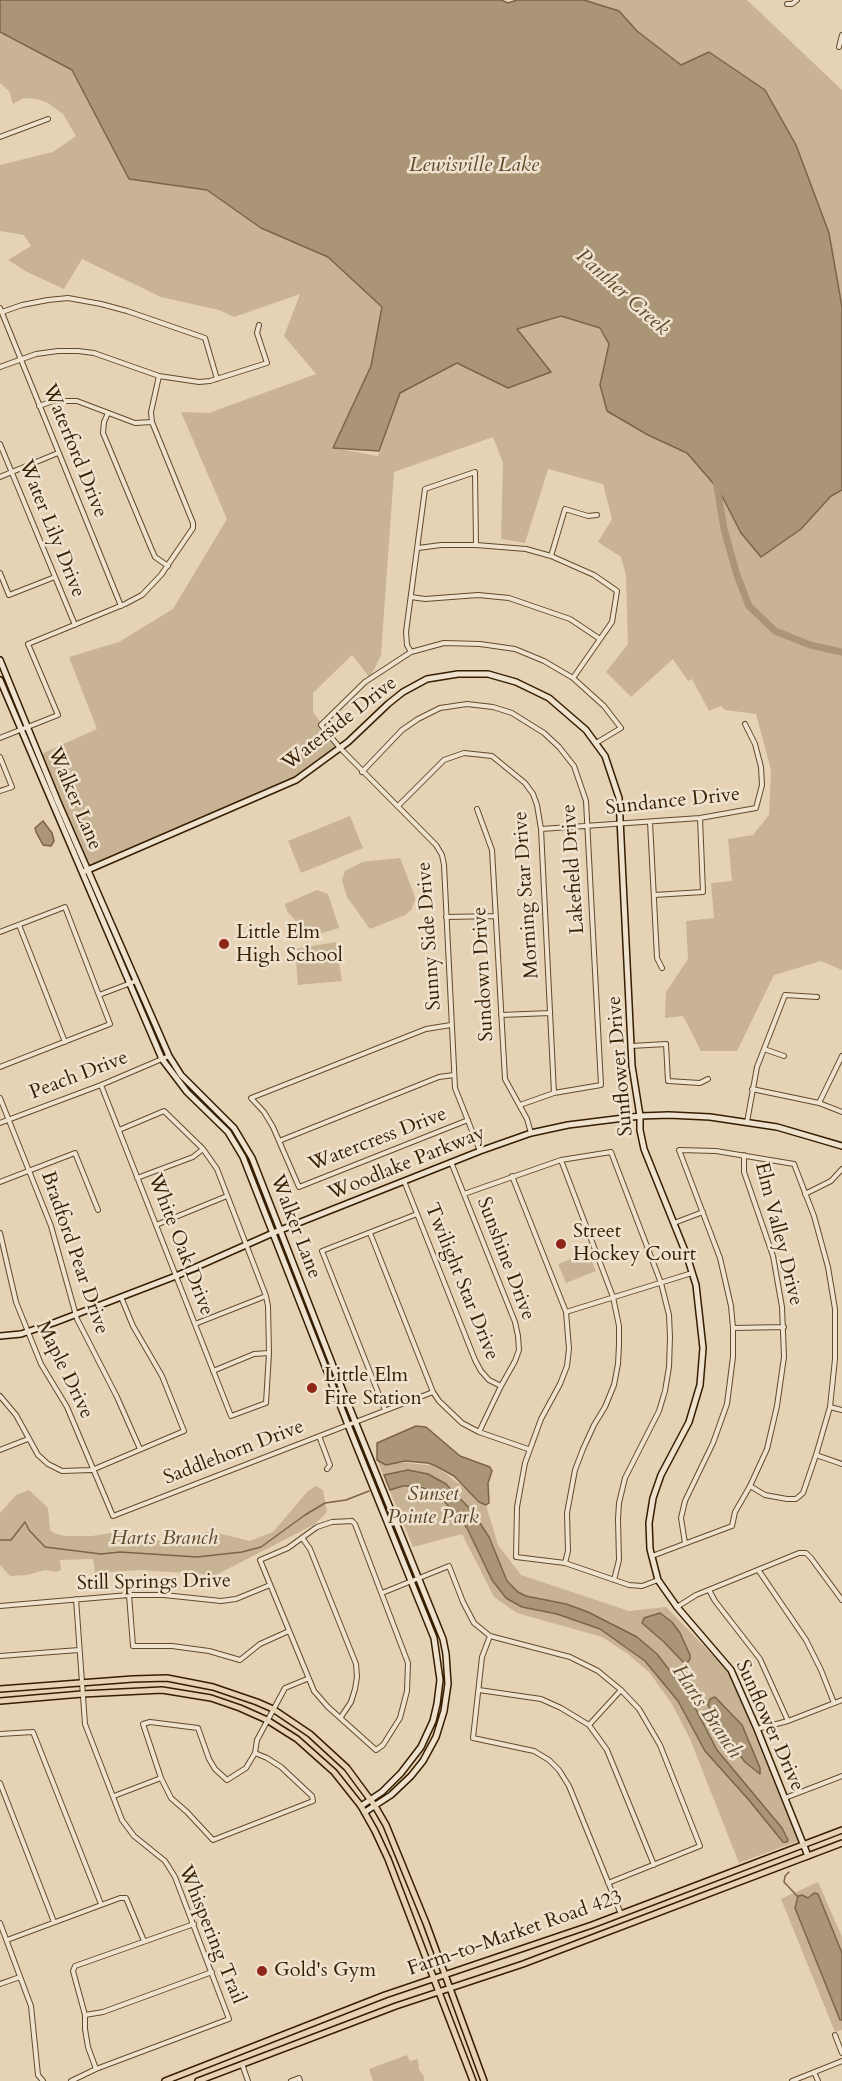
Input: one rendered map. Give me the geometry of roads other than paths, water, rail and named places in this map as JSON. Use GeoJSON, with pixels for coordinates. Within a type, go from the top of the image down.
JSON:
{"type":"FeatureCollection","features":[{"type":"Feature","properties":{"kind":"main road"},"geometry":{"type":"LineString","coordinates":[[0,1689],[167,1678],[213,1687],[273,1709],[310,1734],[347,1768],[371,1799],[397,1849],[484,2081]]}},
{"type":"Feature","properties":{"kind":"main road"},"geometry":{"type":"LineString","coordinates":[[0,1701],[162,1690],[211,1698],[255,1714],[297,1739],[334,1772],[365,1812],[382,1845],[474,2081]]}},
{"type":"Feature","properties":{"kind":"main road","name":"Farm-to-Market Road 423"},"geometry":{"type":"LineString","coordinates":[[165,2081],[386,1995],[592,1925],[842,1830]]}},
{"type":"Feature","properties":{"kind":"main road","name":"Farm-to-Market Road 423"},"geometry":{"type":"LineString","coordinates":[[196,2081],[449,1988],[494,1975],[842,1843]]}},
{"type":"Feature","properties":{"kind":"main road"},"geometry":{"type":"LineString","coordinates":[[400,1891],[412,1887]]}},
{"type":"Feature","properties":{"kind":"main road"},"geometry":{"type":"LineString","coordinates":[[592,1925],[596,1936]]}},
{"type":"Feature","properties":{"kind":"main road"},"geometry":{"type":"LineString","coordinates":[[326,2019],[331,2032]]}},
{"type":"Feature","properties":{"kind":"main road"},"geometry":{"type":"LineString","coordinates":[[191,2071],[196,2081]]}},
{"type":"Feature","properties":{"kind":"street"},"geometry":{"type":"LineString","coordinates":[[787,4],[792,4],[797,0]]}},
{"type":"Feature","properties":{"kind":"street"},"geometry":{"type":"LineString","coordinates":[[839,47],[842,35]]}},
{"type":"Feature","properties":{"kind":"street"},"geometry":{"type":"LineString","coordinates":[[0,137],[48,119]]}},
{"type":"Feature","properties":{"kind":"street"},"geometry":{"type":"LineString","coordinates":[[1,310],[39,301],[68,298],[127,311],[205,338],[217,379]]}},
{"type":"Feature","properties":{"kind":"street","name":"Waterford Drive"},"geometry":{"type":"LineString","coordinates":[[1,310],[121,606]]}},
{"type":"Feature","properties":{"kind":"street"},"geometry":{"type":"LineString","coordinates":[[0,367],[21,359],[58,351],[78,351],[94,353],[159,376],[199,382],[217,379],[267,363],[257,333],[259,325]]}},
{"type":"Feature","properties":{"kind":"street"},"geometry":{"type":"LineString","coordinates":[[0,738],[58,715],[28,644],[121,606],[147,591],[168,566],[193,528],[193,523],[152,422],[151,412],[159,376]]}},
{"type":"Feature","properties":{"kind":"street"},"geometry":{"type":"LineString","coordinates":[[39,406],[52,401],[77,401],[135,423],[152,422]]}},
{"type":"Feature","properties":{"kind":"street"},"geometry":{"type":"LineString","coordinates":[[108,413],[103,433],[151,549],[155,557],[168,566]]}},
{"type":"Feature","properties":{"kind":"street","name":"Water Lily Drive"},"geometry":{"type":"LineString","coordinates":[[0,444],[75,625]]}},
{"type":"Feature","properties":{"kind":"street"},"geometry":{"type":"LineString","coordinates":[[0,477],[58,453]]}},
{"type":"Feature","properties":{"kind":"street"},"geometry":{"type":"LineString","coordinates":[[476,545],[475,472],[425,489],[405,633],[411,652],[444,643],[480,644],[515,649],[544,661],[573,678],[604,706],[621,728],[596,743]]}},
{"type":"Feature","properties":{"kind":"street"},"geometry":{"type":"LineString","coordinates":[[550,556],[564,509],[588,516],[597,515]]}},
{"type":"Feature","properties":{"kind":"street"},"geometry":{"type":"LineString","coordinates":[[418,549],[441,545],[526,549],[550,556],[594,575],[617,591],[612,622],[573,678]]}},
{"type":"Feature","properties":{"kind":"street"},"geometry":{"type":"LineString","coordinates":[[0,573],[9,595],[55,577]]}},
{"type":"Feature","properties":{"kind":"street"},"geometry":{"type":"LineString","coordinates":[[411,597],[424,599],[478,595],[508,598],[570,619],[600,639]]}},
{"type":"Feature","properties":{"kind":"street","name":"Sunny Side Drive"},"geometry":{"type":"LineString","coordinates":[[411,652],[365,682],[321,724],[362,772],[436,844],[442,855],[455,1088],[480,1151]]}},
{"type":"Feature","properties":{"kind":"street","name":"Walker Lane"},"geometry":{"type":"LineString","coordinates":[[0,660],[55,803],[169,1056],[181,1076],[225,1118],[252,1158],[355,1422],[438,1624],[446,1654],[448,1684],[444,1712],[436,1737],[423,1761],[411,1776],[391,1795],[365,1812]]}},
{"type":"Feature","properties":{"kind":"street","name":"Waterside Drive"},"geometry":{"type":"LineString","coordinates":[[86,871],[283,787],[340,748],[403,692],[428,679],[458,674],[488,674],[516,682],[549,698],[586,730],[605,756],[619,798],[620,823]]}},
{"type":"Feature","properties":{"kind":"street","name":"Walker Lane"},"geometry":{"type":"LineString","coordinates":[[0,680],[39,755],[55,803]]}},
{"type":"Feature","properties":{"kind":"street","name":"Lakefield Drive"},"geometry":{"type":"LineString","coordinates":[[362,772],[402,730],[440,708],[467,704],[493,707],[512,713],[544,734],[559,747],[574,766],[586,801],[601,1085],[554,1093]]}},
{"type":"Feature","properties":{"kind":"street","name":"Sundance Drive"},"geometry":{"type":"LineString","coordinates":[[541,829],[700,818],[756,808],[762,785],[761,767],[755,744],[745,724]]}},
{"type":"Feature","properties":{"kind":"street","name":"Morning Star Drive"},"geometry":{"type":"LineString","coordinates":[[398,806],[444,760],[464,753],[492,756],[525,783],[537,805],[541,829],[554,1093]]}},
{"type":"Feature","properties":{"kind":"street"},"geometry":{"type":"LineString","coordinates":[[0,757],[12,787],[0,791]]}},
{"type":"Feature","properties":{"kind":"street","name":"Sundown Drive"},"geometry":{"type":"LineString","coordinates":[[477,809],[492,850],[505,1079],[520,1105],[531,1134]]}},
{"type":"Feature","properties":{"kind":"street"},"geometry":{"type":"LineString","coordinates":[[654,895],[703,892],[700,818]]}},
{"type":"Feature","properties":{"kind":"street"},"geometry":{"type":"LineString","coordinates":[[650,822],[657,958],[662,968]]}},
{"type":"Feature","properties":{"kind":"street","name":"Sunflower Drive"},"geometry":{"type":"LineString","coordinates":[[620,823],[631,1046],[640,1130],[644,1149],[692,1273],[702,1336],[700,1385],[689,1422],[661,1475],[653,1498],[649,1523],[652,1556],[658,1580],[676,1607],[731,1670],[808,1856]]}},
{"type":"Feature","properties":{"kind":"street","name":"Walker Lane"},"geometry":{"type":"LineString","coordinates":[[86,871],[129,984],[162,1059],[187,1092],[228,1132],[243,1157],[437,1650],[440,1680],[437,1704],[433,1721],[421,1747],[401,1773],[382,1792],[361,1806]]}},
{"type":"Feature","properties":{"kind":"street"},"geometry":{"type":"LineString","coordinates":[[0,932],[65,907],[111,1024],[0,1067]]}},
{"type":"Feature","properties":{"kind":"street"},"geometry":{"type":"LineString","coordinates":[[446,917],[496,915]]}},
{"type":"Feature","properties":{"kind":"street"},"geometry":{"type":"LineString","coordinates":[[19,925],[65,1042]]}},
{"type":"Feature","properties":{"kind":"street"},"geometry":{"type":"LineString","coordinates":[[99,995],[136,981]]}},
{"type":"Feature","properties":{"kind":"street"},"geometry":{"type":"LineString","coordinates":[[747,1122],[752,1089],[764,1049],[785,995],[817,997]]}},
{"type":"Feature","properties":{"kind":"street"},"geometry":{"type":"LineString","coordinates":[[501,1015],[550,1013]]}},
{"type":"Feature","properties":{"kind":"street"},"geometry":{"type":"LineString","coordinates":[[451,1025],[426,1029],[251,1098],[264,1112],[279,1141],[440,1077],[454,1075]]}},
{"type":"Feature","properties":{"kind":"street"},"geometry":{"type":"LineString","coordinates":[[631,1046],[666,1044],[668,1081],[700,1083],[708,1079]]}},
{"type":"Feature","properties":{"kind":"street"},"geometry":{"type":"LineString","coordinates":[[764,1049],[784,1056]]}},
{"type":"Feature","properties":{"kind":"street","name":"Peach Drive"},"geometry":{"type":"LineString","coordinates":[[0,1123],[169,1056]]}},
{"type":"Feature","properties":{"kind":"street"},"geometry":{"type":"LineString","coordinates":[[819,1103],[842,1056]]}},
{"type":"Feature","properties":{"kind":"street","name":"White Oak Drive"},"geometry":{"type":"LineString","coordinates":[[101,1084],[231,1416],[266,1403],[269,1353]]}},
{"type":"Feature","properties":{"kind":"street"},"geometry":{"type":"LineString","coordinates":[[752,1089],[819,1103],[842,1112]]}},
{"type":"Feature","properties":{"kind":"street"},"geometry":{"type":"LineString","coordinates":[[520,1105],[554,1093]]}},
{"type":"Feature","properties":{"kind":"street","name":"Bradford Pear Drive"},"geometry":{"type":"LineString","coordinates":[[0,1098],[51,1226],[76,1314],[140,1449]]}},
{"type":"Feature","properties":{"kind":"street"},"geometry":{"type":"LineString","coordinates":[[119,1130],[165,1111],[203,1149],[217,1169],[266,1296],[269,1353],[254,1354],[213,1371]]}},
{"type":"Feature","properties":{"kind":"street","name":"Woodlake Parkway"},"geometry":{"type":"LineString","coordinates":[[0,1336],[29,1331],[176,1276],[280,1230],[480,1151],[531,1134],[568,1125],[640,1116],[710,1117],[796,1132],[842,1146]]}},
{"type":"Feature","properties":{"kind":"street","name":"Watercress Drive"},"geometry":{"type":"LineString","coordinates":[[279,1141],[298,1187],[468,1120]]}},
{"type":"Feature","properties":{"kind":"street"},"geometry":{"type":"LineString","coordinates":[[137,1178],[193,1157],[203,1149]]}},
{"type":"Feature","properties":{"kind":"street"},"geometry":{"type":"LineString","coordinates":[[652,1556],[686,1543],[681,1518],[685,1501],[713,1443],[727,1404],[733,1357],[733,1328],[727,1284],[720,1258],[679,1150],[694,1149],[744,1155],[794,1164],[828,1267],[835,1309],[835,1359],[830,1407],[803,1493],[796,1499],[787,1499],[765,1495],[750,1486]]}},
{"type":"Feature","properties":{"kind":"street"},"geometry":{"type":"LineString","coordinates":[[464,1194],[561,1161],[611,1152],[661,1283],[669,1315],[670,1337],[668,1375],[659,1411],[626,1478],[619,1503],[619,1560],[614,1580]]}},
{"type":"Feature","properties":{"kind":"street"},"geometry":{"type":"LineString","coordinates":[[0,1182],[75,1153],[98,1210]]}},
{"type":"Feature","properties":{"kind":"street","name":"Elm Valley Drive"},"geometry":{"type":"LineString","coordinates":[[686,1543],[732,1526],[735,1512],[767,1449],[777,1406],[784,1357],[780,1290],[773,1257],[748,1190],[744,1172],[744,1155]]}},
{"type":"Feature","properties":{"kind":"street"},"geometry":{"type":"LineString","coordinates":[[561,1161],[613,1297],[619,1326],[618,1364],[614,1385],[575,1470],[567,1513],[568,1551],[565,1563]]}},
{"type":"Feature","properties":{"kind":"street","name":"Sunshine Drive"},"geometry":{"type":"LineString","coordinates":[[451,1162],[519,1336],[519,1350],[515,1361],[480,1432]]}},
{"type":"Feature","properties":{"kind":"street"},"geometry":{"type":"LineString","coordinates":[[805,1194],[840,1177],[842,1169]]}},
{"type":"Feature","properties":{"kind":"street"},"geometry":{"type":"LineString","coordinates":[[512,1176],[566,1312],[569,1349],[567,1366],[560,1384],[528,1449],[519,1485],[516,1557],[565,1563],[629,1585],[642,1586],[658,1580]]}},
{"type":"Feature","properties":{"kind":"street","name":"Twilight Star Drive"},"geometry":{"type":"LineString","coordinates":[[404,1181],[475,1360],[489,1380],[501,1386]]}},
{"type":"Feature","properties":{"kind":"street"},"geometry":{"type":"LineString","coordinates":[[156,1225],[227,1196]]}},
{"type":"Feature","properties":{"kind":"street"},"geometry":{"type":"LineString","coordinates":[[674,1223],[703,1212]]}},
{"type":"Feature","properties":{"kind":"street"},"geometry":{"type":"LineString","coordinates":[[385,1410],[322,1251],[417,1214]]}},
{"type":"Feature","properties":{"kind":"street","name":"Maple Drive"},"geometry":{"type":"LineString","coordinates":[[0,1233],[16,1302],[41,1364],[67,1407],[113,1516]]}},
{"type":"Feature","properties":{"kind":"street"},"geometry":{"type":"LineString","coordinates":[[370,1233],[433,1392],[450,1413],[462,1423],[528,1449]]}},
{"type":"Feature","properties":{"kind":"street"},"geometry":{"type":"LineString","coordinates":[[566,1312],[692,1273]]}},
{"type":"Feature","properties":{"kind":"street"},"geometry":{"type":"LineString","coordinates":[[0,1395],[16,1415],[38,1455],[56,1469],[72,1472],[92,1470],[184,1431],[162,1376],[133,1326],[121,1296]]}},
{"type":"Feature","properties":{"kind":"street"},"geometry":{"type":"LineString","coordinates":[[195,1324],[266,1296]]}},
{"type":"Feature","properties":{"kind":"street"},"geometry":{"type":"LineString","coordinates":[[733,1328],[784,1327]]}},
{"type":"Feature","properties":{"kind":"street"},"geometry":{"type":"LineString","coordinates":[[835,1359],[842,1359]]}},
{"type":"Feature","properties":{"kind":"street","name":"Saddlehorn Drive"},"geometry":{"type":"LineString","coordinates":[[113,1516],[433,1392]]}},
{"type":"Feature","properties":{"kind":"street"},"geometry":{"type":"LineString","coordinates":[[830,1407],[842,1410]]}},
{"type":"Feature","properties":{"kind":"street"},"geometry":{"type":"LineString","coordinates":[[319,1436],[330,1465],[327,1469]]}},
{"type":"Feature","properties":{"kind":"street"},"geometry":{"type":"LineString","coordinates":[[0,1450],[28,1438]]}},
{"type":"Feature","properties":{"kind":"street"},"geometry":{"type":"LineString","coordinates":[[816,1455],[842,1464]]}},
{"type":"Feature","properties":{"kind":"street"},"geometry":{"type":"LineString","coordinates":[[352,1521],[355,1524],[408,1663],[407,1691],[400,1718],[383,1745],[376,1750],[328,1707],[314,1691],[307,1679],[261,1560],[303,1539],[317,1527],[332,1522],[352,1521]]}},
{"type":"Feature","properties":{"kind":"street"},"geometry":{"type":"LineString","coordinates":[[303,1539],[310,1549],[356,1664],[356,1689],[341,1717]]}},
{"type":"Feature","properties":{"kind":"street"},"geometry":{"type":"LineString","coordinates":[[676,1607],[686,1600],[799,1553],[806,1553],[811,1558],[842,1600]]}},
{"type":"Feature","properties":{"kind":"street"},"geometry":{"type":"LineString","coordinates":[[382,1593],[449,1566],[474,1623],[490,1636],[570,1657],[598,1671],[639,1709],[652,1729],[700,1846],[609,1883]]}},
{"type":"Feature","properties":{"kind":"street"},"geometry":{"type":"LineString","coordinates":[[759,1571],[806,1640],[834,1703]]}},
{"type":"Feature","properties":{"kind":"street","name":"Still Springs Drive"},"geometry":{"type":"LineString","coordinates":[[0,1605],[129,1595],[164,1595],[221,1601],[236,1599],[270,1585]]}},
{"type":"Feature","properties":{"kind":"street"},"geometry":{"type":"LineString","coordinates":[[709,1590],[714,1601],[760,1659],[788,1721]]}},
{"type":"Feature","properties":{"kind":"street"},"geometry":{"type":"LineString","coordinates":[[129,1595],[133,1646],[172,1646],[209,1651],[240,1660],[260,1644],[289,1632]]}},
{"type":"Feature","properties":{"kind":"street","name":"Whispering Trail"},"geometry":{"type":"LineString","coordinates":[[76,1599],[85,1724],[123,1820],[134,1836],[165,1861],[175,1877],[229,2019],[96,2069]]}},
{"type":"Feature","properties":{"kind":"street"},"geometry":{"type":"LineString","coordinates":[[490,1636],[482,1656],[473,1738],[534,1751],[549,1760],[559,1770],[570,1786],[621,1914]]}},
{"type":"Feature","properties":{"kind":"street"},"geometry":{"type":"LineString","coordinates":[[0,1656],[79,1650]]}},
{"type":"Feature","properties":{"kind":"street"},"geometry":{"type":"LineString","coordinates":[[255,1753],[281,1767],[312,1796],[313,1801],[213,1840],[171,1798],[161,1778],[142,1724],[150,1722],[198,1728],[209,1759],[227,1780],[246,1768],[255,1753],[257,1740],[285,1688],[307,1679]]}},
{"type":"Feature","properties":{"kind":"street"},"geometry":{"type":"LineString","coordinates":[[480,1690],[541,1699],[589,1725],[606,1749],[654,1864]]}},
{"type":"Feature","properties":{"kind":"street"},"geometry":{"type":"LineString","coordinates":[[589,1725],[621,1690]]}},
{"type":"Feature","properties":{"kind":"street"},"geometry":{"type":"LineString","coordinates":[[757,1729],[788,1721],[842,1700]]}},
{"type":"Feature","properties":{"kind":"street"},"geometry":{"type":"LineString","coordinates":[[0,1734],[33,1732],[101,1904]]}},
{"type":"Feature","properties":{"kind":"street"},"geometry":{"type":"LineString","coordinates":[[785,1798],[842,1776]]}},
{"type":"Feature","properties":{"kind":"street"},"geometry":{"type":"LineString","coordinates":[[114,1796],[161,1778]]}},
{"type":"Feature","properties":{"kind":"street"},"geometry":{"type":"LineString","coordinates":[[0,1783],[54,1922]]}},
{"type":"Feature","properties":{"kind":"street"},"geometry":{"type":"LineString","coordinates":[[7,1940],[101,1904],[126,1898],[144,1941]]}},
{"type":"Feature","properties":{"kind":"street"},"geometry":{"type":"LineString","coordinates":[[0,1923],[31,2006],[38,2074],[43,2081]]}},
{"type":"Feature","properties":{"kind":"street"},"geometry":{"type":"LineString","coordinates":[[71,2081],[96,2069],[88,2047],[85,2016],[73,1971],[75,1966],[194,1924]]}},
{"type":"Feature","properties":{"kind":"street"},"geometry":{"type":"LineString","coordinates":[[85,2016],[103,2012],[212,1972]]}},
{"type":"Feature","properties":{"kind":"street"},"geometry":{"type":"LineString","coordinates":[[0,1984],[20,1977]]}},
{"type":"Feature","properties":{"kind":"street"},"geometry":{"type":"LineString","coordinates":[[835,2035],[842,2053]]}},
{"type":"Feature","properties":{"kind":"street"},"geometry":{"type":"LineString","coordinates":[[792,2081],[842,2061]]}},
{"type":"Feature","properties":{"kind":"street"},"geometry":{"type":"LineString","coordinates":[[242,2064],[248,2081]]}},
{"type":"Feature","properties":{"kind":"street"},"geometry":{"type":"LineString","coordinates":[[814,2072],[818,2081]]}},
{"type":"Feature","properties":{"kind":"street"},"geometry":{"type":"LineString","coordinates":[[291,2081],[299,2080]]}},
{"type":"Feature","properties":{"kind":"water","name":"Lewisville Lake"},"geometry":{"type":"Polygon","coordinates":[[[0,0],[501,0],[508,3],[517,0],[584,0],[619,11],[637,31],[681,65],[709,52],[765,90],[796,145],[829,233],[842,307],[842,490],[831,496],[801,529],[761,557],[741,533],[719,490],[687,453],[648,435],[607,411],[600,385],[609,344],[600,328],[561,316],[517,329],[551,372],[508,388],[457,363],[400,393],[379,451],[333,448],[371,366],[382,307],[328,257],[261,228],[207,190],[129,179],[72,70],[0,32],[0,0]]]}},
{"type":"Feature","properties":{"kind":"water"},"geometry":{"type":"Polygon","coordinates":[[[43,821],[52,833],[54,841],[51,846],[43,845],[36,832],[35,828],[43,821]]]}},
{"type":"Feature","properties":{"kind":"water"},"geometry":{"type":"Polygon","coordinates":[[[416,1426],[426,1427],[460,1456],[490,1467],[492,1471],[488,1483],[489,1503],[486,1505],[479,1502],[454,1476],[436,1466],[405,1461],[386,1465],[377,1460],[377,1443],[416,1426]]]}},
{"type":"Feature","properties":{"kind":"water"},"geometry":{"type":"Polygon","coordinates":[[[408,1470],[428,1474],[446,1484],[472,1511],[489,1537],[507,1581],[518,1592],[588,1612],[637,1637],[657,1654],[689,1696],[717,1750],[782,1828],[787,1842],[783,1842],[705,1751],[678,1701],[645,1661],[600,1629],[557,1614],[522,1607],[506,1598],[492,1580],[467,1528],[444,1501],[430,1490],[416,1486],[403,1486],[390,1490],[384,1475],[408,1470]]]}},
{"type":"Feature","properties":{"kind":"water"},"geometry":{"type":"Polygon","coordinates":[[[660,1613],[672,1622],[680,1633],[690,1655],[687,1663],[684,1663],[642,1623],[644,1618],[660,1613]]]}},
{"type":"Feature","properties":{"kind":"water"},"geometry":{"type":"Polygon","coordinates":[[[715,1697],[742,1725],[760,1768],[760,1774],[745,1762],[717,1725],[708,1705],[710,1699],[715,1697]]]}},
{"type":"Feature","properties":{"kind":"water"},"geometry":{"type":"Polygon","coordinates":[[[814,1893],[818,1894],[842,1953],[842,2020],[840,2020],[795,1908],[798,1896],[808,1898],[814,1893]]]}},
{"type":"Feature","properties":{"kind":"waterway","name":"Panther Creek"},"geometry":{"type":"LineString","coordinates":[[716,480],[724,529],[737,575],[749,606],[775,631],[810,645],[842,652]]}},
{"type":"Feature","properties":{"kind":"waterway","name":"Harts Branch"},"geometry":{"type":"LineString","coordinates":[[0,1540],[11,1540],[25,1522],[29,1530],[45,1547],[101,1554],[120,1552],[197,1557],[242,1552],[261,1547],[325,1503],[346,1500],[369,1491]]}},
{"type":"Feature","properties":{"kind":"waterway","name":"Harts Branch"},"geometry":{"type":"LineString","coordinates":[[789,1872],[784,1882],[798,1897]]}},
{"type":"Feature","properties":{"kind":"place","name":"Little Elm High School"},"geometry":{"type":"Point","coordinates":[224,944]}},
{"type":"Feature","properties":{"kind":"place","name":"Street Hockey Court"},"geometry":{"type":"Point","coordinates":[561,1244]}},
{"type":"Feature","properties":{"kind":"place","name":"Little Elm Fire Station"},"geometry":{"type":"Point","coordinates":[312,1388]}},
{"type":"Feature","properties":{"kind":"place","name":"Gold's Gym"},"geometry":{"type":"Point","coordinates":[262,1971]}},
{"type":"Feature","properties":{"kind":"park label","name":"Sunset Pointe Park"},"geometry":{"type":"Point","coordinates":[433,1506]}}]}
